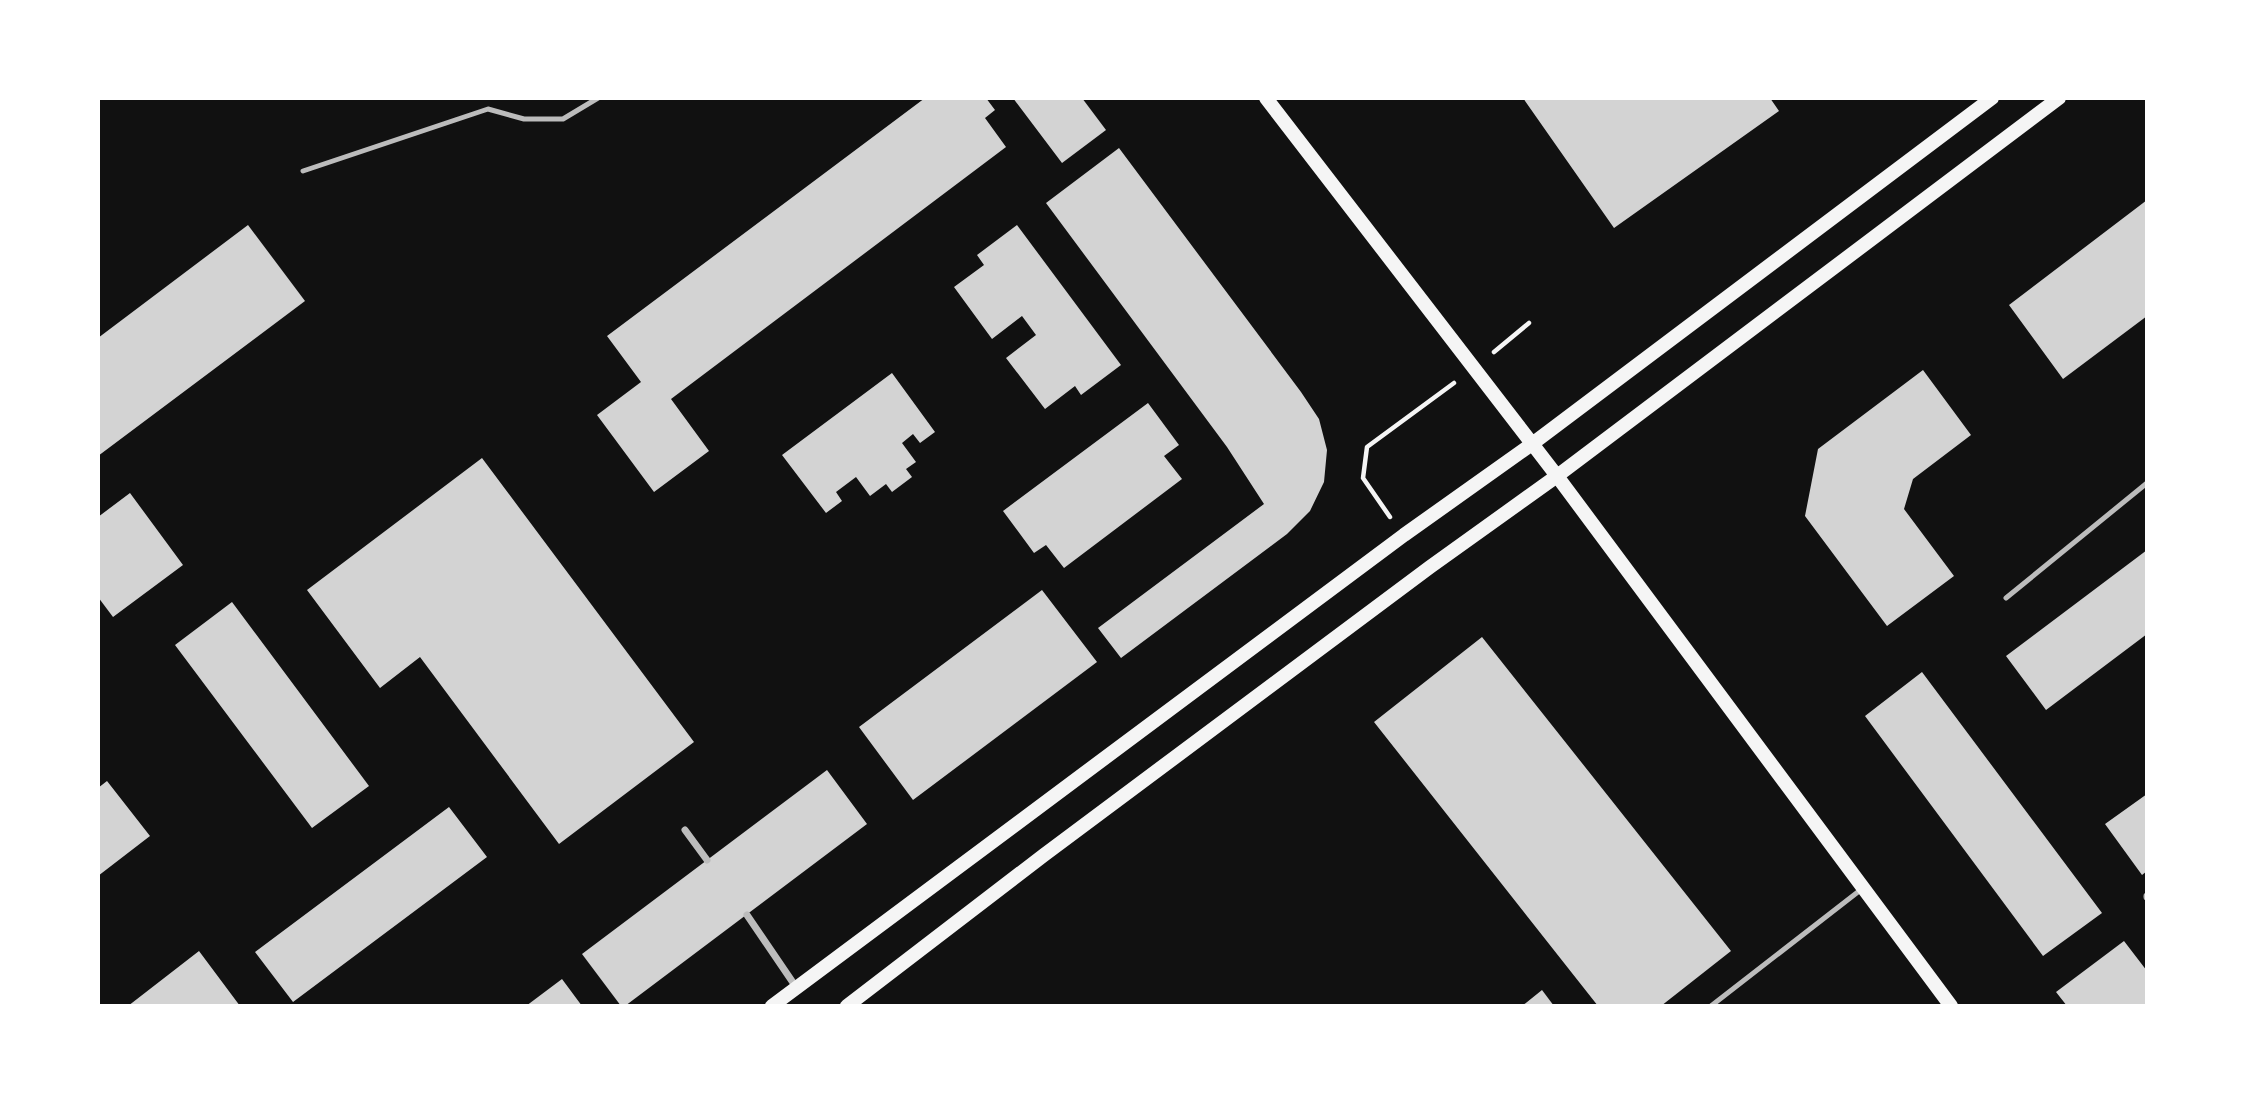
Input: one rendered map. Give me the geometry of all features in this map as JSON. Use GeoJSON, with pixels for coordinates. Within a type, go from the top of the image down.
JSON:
{"type":"FeatureCollection","features":[{"type":"Feature","properties":{"kind":"main road"},"geometry":{"type":"LineString","coordinates":[[1266,98],[1557,476],[1951,1006]]}},
{"type":"Feature","properties":{"kind":"main road"},"geometry":{"type":"LineString","coordinates":[[772,1006],[1404,535],[1532,444],[1992,98]]}},
{"type":"Feature","properties":{"kind":"main road"},"geometry":{"type":"LineString","coordinates":[[847,1006],[1044,855],[1430,566],[1557,476],[2059,98]]}},
{"type":"Feature","properties":{"kind":"street"},"geometry":{"type":"LineString","coordinates":[[685,830],[707,860]]}},
{"type":"Feature","properties":{"kind":"street"},"geometry":{"type":"LineString","coordinates":[[747,915],[796,988]]}},
{"type":"Feature","properties":{"kind":"lane"},"geometry":{"type":"LineString","coordinates":[[303,171],[488,109],[524,119],[563,119],[598,98]]}},
{"type":"Feature","properties":{"kind":"lane"},"geometry":{"type":"LineString","coordinates":[[2006,598],[2147,483]]}},
{"type":"Feature","properties":{"kind":"lane"},"geometry":{"type":"LineString","coordinates":[[1711,1006],[1863,888]]}},
{"type":"Feature","properties":{"kind":"path"},"geometry":{"type":"LineString","coordinates":[[1404,535],[1363,478],[1367,447],[1474,369],[1529,323]]}},
{"type":"Feature","properties":{"kind":"building"},"geometry":{"type":"Polygon","coordinates":[[[925,98],[986,98],[995,110],[985,118],[1006,147],[671,399],[709,451],[654,492],[597,415],[641,382],[607,336],[925,98]]]}},
{"type":"Feature","properties":{"kind":"building"},"geometry":{"type":"Polygon","coordinates":[[[1013,98],[1082,98],[1106,130],[1062,163],[1013,98]]]}},
{"type":"Feature","properties":{"kind":"building"},"geometry":{"type":"Polygon","coordinates":[[[1523,98],[1770,98],[1779,111],[1614,228],[1523,98]]]}},
{"type":"Feature","properties":{"kind":"building"},"geometry":{"type":"Polygon","coordinates":[[[1119,148],[1301,392],[1319,419],[1327,450],[1324,482],[1310,511],[1287,534],[1121,658],[1098,628],[1264,504],[1227,447],[1046,203],[1119,148]]]}},
{"type":"Feature","properties":{"kind":"building"},"geometry":{"type":"Polygon","coordinates":[[[2147,200],[2147,316],[2063,379],[2009,305],[2147,200]]]}},
{"type":"Feature","properties":{"kind":"building"},"geometry":{"type":"Polygon","coordinates":[[[248,225],[305,301],[98,456],[98,338],[248,225]]]}},
{"type":"Feature","properties":{"kind":"building"},"geometry":{"type":"Polygon","coordinates":[[[1017,225],[1121,365],[1081,395],[1075,386],[1045,409],[1006,358],[1036,335],[1022,316],[992,339],[954,287],[984,265],[977,255],[1017,225]]]}},
{"type":"Feature","properties":{"kind":"building"},"geometry":{"type":"Polygon","coordinates":[[[1923,370],[1971,435],[1913,479],[1904,509],[1954,576],[1887,626],[1805,516],[1818,449],[1923,370]]]}},
{"type":"Feature","properties":{"kind":"building"},"geometry":{"type":"Polygon","coordinates":[[[892,373],[935,432],[920,443],[913,434],[902,443],[916,462],[906,469],[912,477],[892,492],[886,484],[870,496],[856,477],[836,492],[842,501],[826,513],[782,455],[892,373]]]}},
{"type":"Feature","properties":{"kind":"building"},"geometry":{"type":"Polygon","coordinates":[[[1148,403],[1179,445],[1164,456],[1182,479],[1064,568],[1046,545],[1034,553],[1003,511],[1148,403]]]}},
{"type":"Feature","properties":{"kind":"building"},"geometry":{"type":"Polygon","coordinates":[[[482,458],[694,742],[559,844],[420,657],[380,688],[307,590],[482,458]]]}},
{"type":"Feature","properties":{"kind":"building"},"geometry":{"type":"Polygon","coordinates":[[[130,493],[183,565],[113,617],[98,597],[98,517],[130,493]]]}},
{"type":"Feature","properties":{"kind":"building"},"geometry":{"type":"Polygon","coordinates":[[[2147,550],[2147,634],[2046,710],[2006,656],[2147,550]]]}},
{"type":"Feature","properties":{"kind":"building"},"geometry":{"type":"Polygon","coordinates":[[[1042,590],[1097,662],[913,800],[859,727],[1042,590]]]}},
{"type":"Feature","properties":{"kind":"building"},"geometry":{"type":"Polygon","coordinates":[[[232,602],[369,786],[312,828],[175,645],[232,602]]]}},
{"type":"Feature","properties":{"kind":"building"},"geometry":{"type":"Polygon","coordinates":[[[1482,637],[1731,951],[1661,1006],[1598,1006],[1374,722],[1482,637]]]}},
{"type":"Feature","properties":{"kind":"building"},"geometry":{"type":"Polygon","coordinates":[[[1922,672],[2102,913],[2043,956],[1865,716],[1922,672]]]}},
{"type":"Feature","properties":{"kind":"building"},"geometry":{"type":"Polygon","coordinates":[[[827,770],[867,824],[625,1006],[621,1006],[582,954],[827,770]]]}},
{"type":"Feature","properties":{"kind":"building"},"geometry":{"type":"Polygon","coordinates":[[[107,781],[150,836],[98,876],[98,788],[107,781]]]}},
{"type":"Feature","properties":{"kind":"building"},"geometry":{"type":"Polygon","coordinates":[[[2147,794],[2147,871],[2142,875],[2105,824],[2147,794]]]}},
{"type":"Feature","properties":{"kind":"building"},"geometry":{"type":"Polygon","coordinates":[[[449,807],[487,857],[293,1002],[255,952],[449,807]]]}},
{"type":"Feature","properties":{"kind":"building"},"geometry":{"type":"Polygon","coordinates":[[[2124,941],[2147,971],[2147,1006],[2067,1006],[2056,992],[2124,941]]]}},
{"type":"Feature","properties":{"kind":"building"},"geometry":{"type":"Polygon","coordinates":[[[199,951],[240,1006],[128,1006],[199,951]]]}},
{"type":"Feature","properties":{"kind":"building"},"geometry":{"type":"Polygon","coordinates":[[[562,979],[582,1006],[526,1006],[562,979]]]}},
{"type":"Feature","properties":{"kind":"building"},"geometry":{"type":"Polygon","coordinates":[[[1542,990],[1554,1006],[1522,1006],[1542,990]]]}}]}
